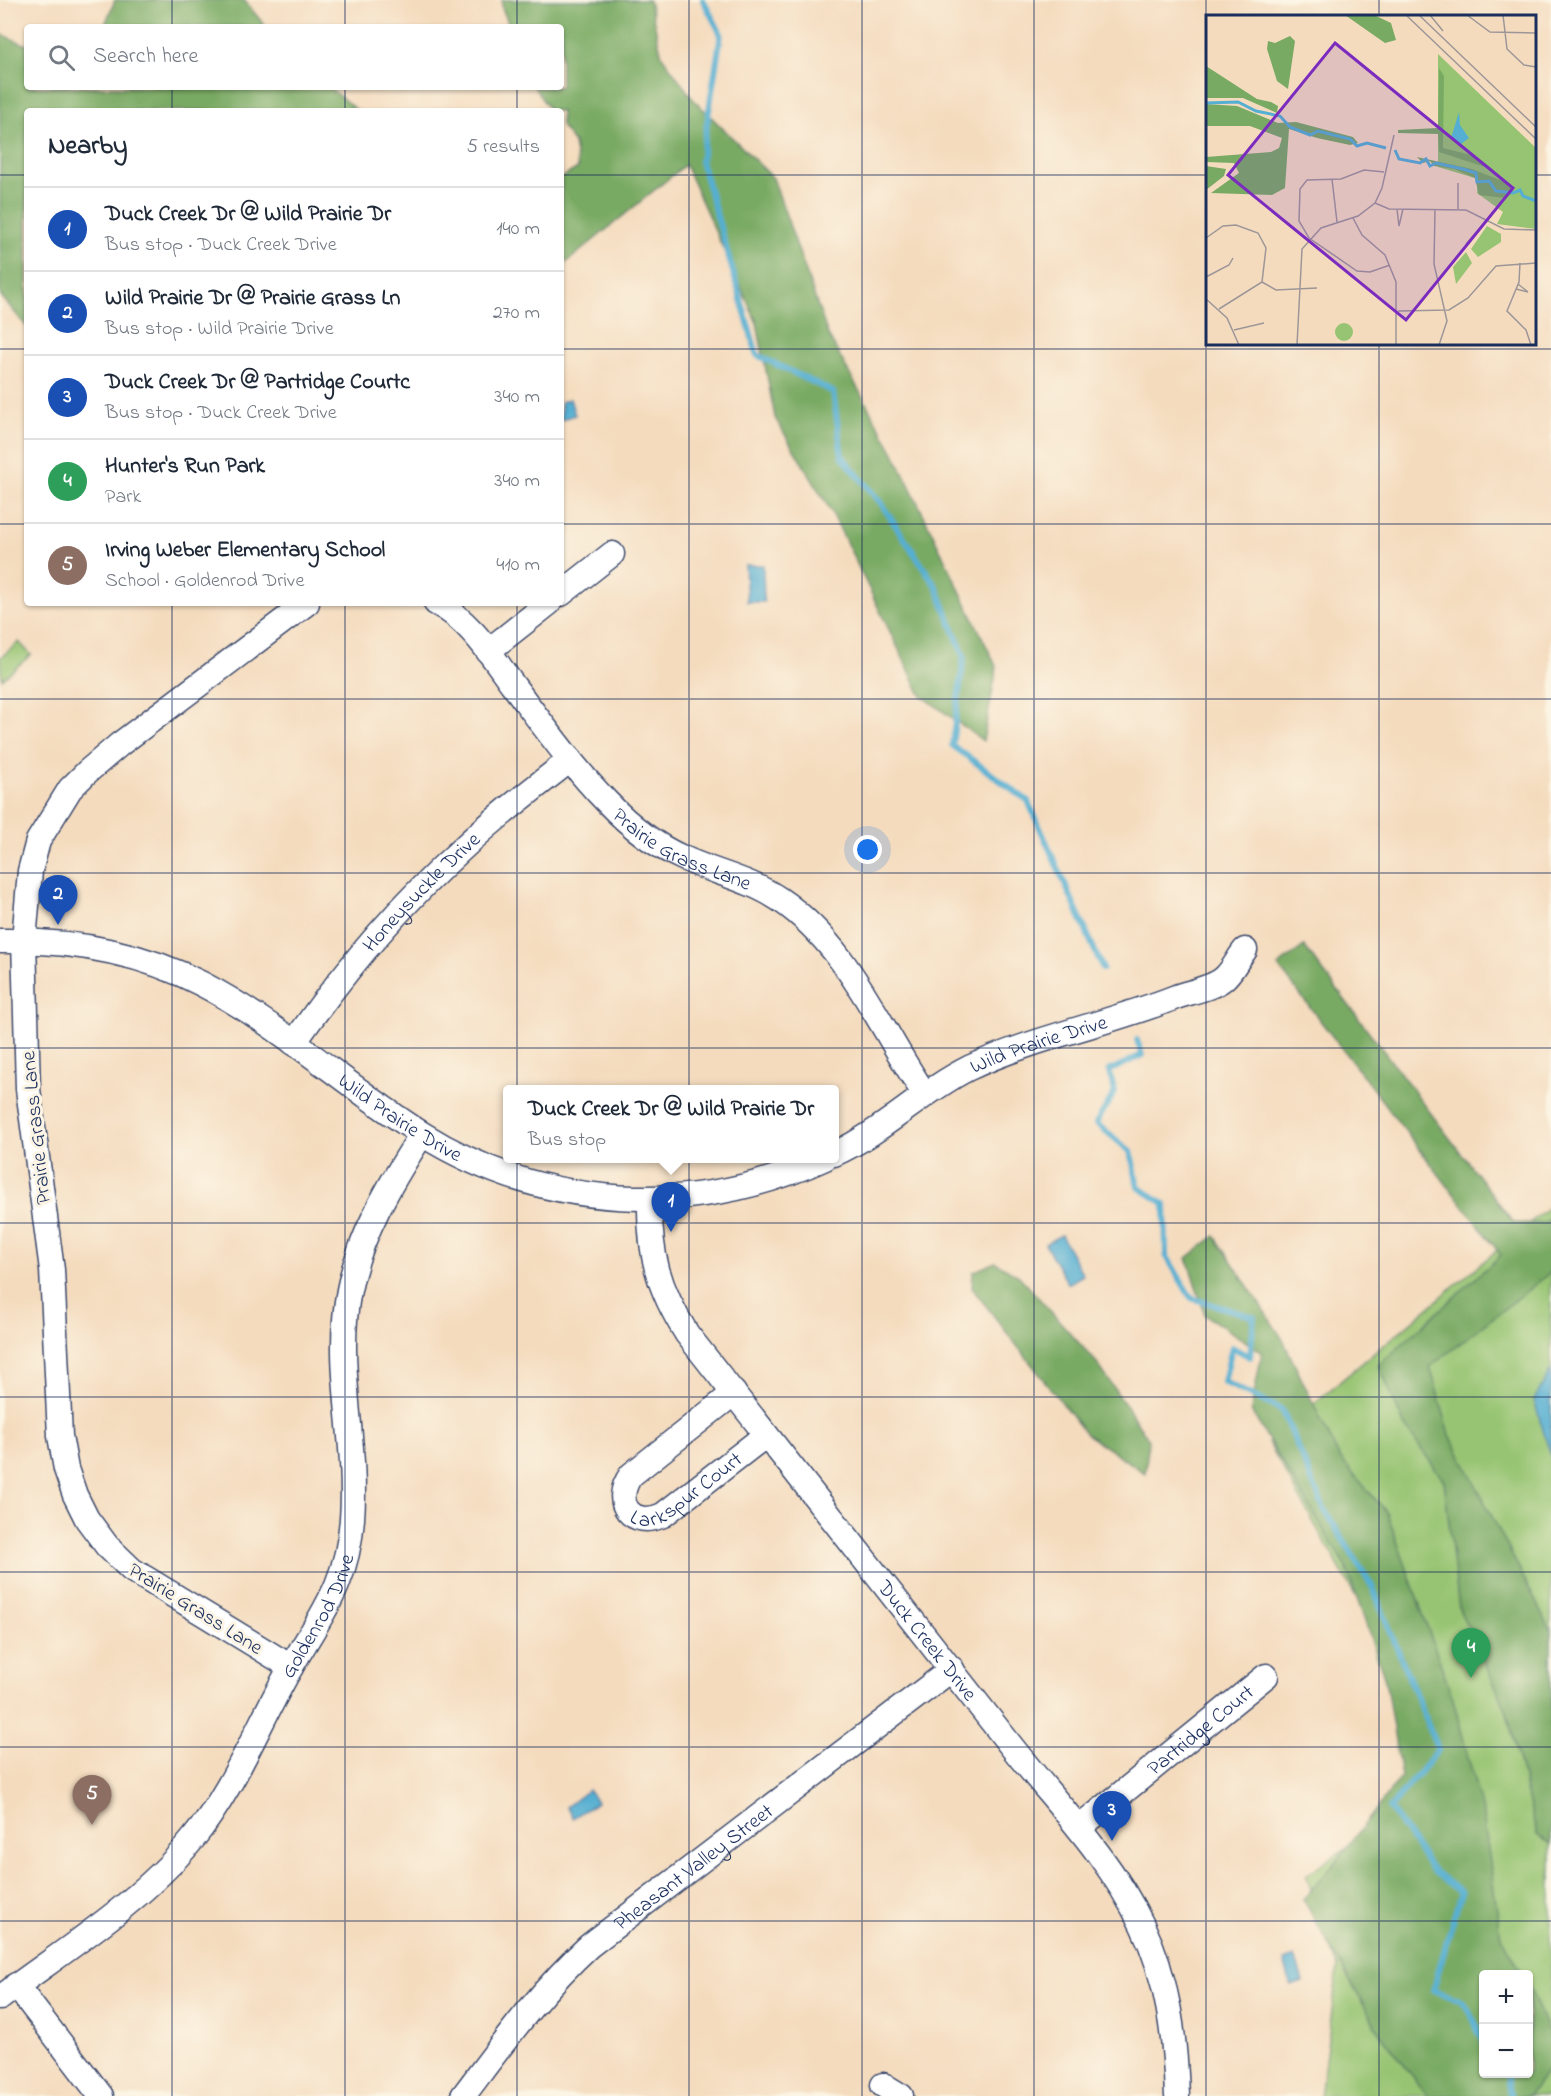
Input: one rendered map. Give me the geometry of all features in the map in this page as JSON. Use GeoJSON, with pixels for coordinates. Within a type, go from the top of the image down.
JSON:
{"type":"FeatureCollection","features":[{"type":"Feature","properties":{"kind":"street"},"geometry":{"type":"LineString","coordinates":[[564,592],[612,554]]}},
{"type":"Feature","properties":{"kind":"street","name":"Prairie Grass Lane"},"geometry":{"type":"LineString","coordinates":[[291,1667],[132,1570],[108,1546],[87,1519],[75,1495],[66,1469],[60,1436],[52,1270],[28,1089],[24,940],[30,871],[38,841],[70,789],[120,744],[303,606]]}},
{"type":"Feature","properties":{"kind":"street","name":"Prairie Grass Lane"},"geometry":{"type":"LineString","coordinates":[[441,606],[465,622],[570,760],[614,809],[652,841],[684,858],[746,881],[777,897],[816,929],[843,959],[924,1093]]}},
{"type":"Feature","properties":{"kind":"street"},"geometry":{"type":"LineString","coordinates":[[488,651],[545,606]]}},
{"type":"Feature","properties":{"kind":"street","name":"Honeysuckle Drive"},"geometry":{"type":"LineString","coordinates":[[294,1043],[370,944],[416,893],[465,846],[570,760]]}},
{"type":"Feature","properties":{"kind":"street","name":"Wild Prairie Drive"},"geometry":{"type":"LineString","coordinates":[[0,941],[24,940],[73,944],[119,953],[157,964],[200,983],[246,1009],[422,1134],[460,1156],[549,1189],[596,1197],[650,1200],[694,1197],[740,1189],[798,1171],[815,1163]]}},
{"type":"Feature","properties":{"kind":"street","name":"Wild Prairie Drive"},"geometry":{"type":"LineString","coordinates":[[839,1151],[880,1128],[924,1093],[968,1069],[1017,1047],[1068,1030],[1141,1011],[1223,980],[1245,950]]}},
{"type":"Feature","properties":{"kind":"street","name":"Goldenrod Drive"},"geometry":{"type":"LineString","coordinates":[[8,1992],[130,1900],[158,1876],[192,1840],[215,1809],[291,1667],[330,1605],[348,1548],[352,1517],[345,1335],[348,1291],[360,1249],[369,1229],[422,1134]]}},
{"type":"Feature","properties":{"kind":"street","name":"Duck Creek Drive"},"geometry":{"type":"LineString","coordinates":[[650,1200],[651,1244],[657,1276],[669,1306],[766,1435],[1079,1828],[1126,1892],[1158,1964],[1171,2015],[1177,2096]]}},
{"type":"Feature","properties":{"kind":"street","name":"Larkspur Court"},"geometry":{"type":"LineString","coordinates":[[734,1393],[631,1475],[624,1485],[622,1499],[627,1511],[638,1519],[651,1520],[663,1515],[766,1435]]}},
{"type":"Feature","properties":{"kind":"street","name":"Pheasant Valley Street"},"geometry":{"type":"LineString","coordinates":[[463,2096],[532,2004],[559,1973],[590,1946],[952,1669]]}},
{"type":"Feature","properties":{"kind":"street","name":"Partridge Court"},"geometry":{"type":"LineString","coordinates":[[1079,1828],[1266,1676]]}},
{"type":"Feature","properties":{"kind":"street"},"geometry":{"type":"LineString","coordinates":[[8,1992],[100,2096]]}},
{"type":"Feature","properties":{"kind":"green space"},"geometry":{"type":"Polygon","coordinates":[[[115,0],[244,0],[264,24],[105,24],[115,0]]]}},
{"type":"Feature","properties":{"kind":"green space"},"geometry":{"type":"Polygon","coordinates":[[[502,0],[649,0],[662,56],[693,99],[773,178],[828,335],[894,453],[997,668],[983,741],[921,695],[831,511],[775,418],[757,323],[685,165],[564,265],[564,176],[578,168],[574,143],[564,130],[564,108],[548,108],[536,90],[564,90],[564,24],[509,24],[502,8],[502,0]]]}},
{"type":"Feature","properties":{"kind":"green space"},"geometry":{"type":"Polygon","coordinates":[[[0,34],[24,44],[24,90],[332,90],[354,108],[24,108],[24,323],[0,295],[0,34]]]}},
{"type":"Feature","properties":{"kind":"green space"},"geometry":{"type":"Polygon","coordinates":[[[19,642],[31,655],[2,679],[0,658],[19,642]]]}},
{"type":"Feature","properties":{"kind":"green space"},"geometry":{"type":"Polygon","coordinates":[[[1304,946],[1514,1223],[1544,1223],[1551,1217],[1551,1272],[1430,1367],[1450,1435],[1551,1631],[1551,1844],[1537,1835],[1506,1709],[1459,1609],[1444,1481],[1404,1425],[1379,1365],[1501,1255],[1278,966],[1304,946]]]}},
{"type":"Feature","properties":{"kind":"green space"},"geometry":{"type":"Polygon","coordinates":[[[1551,1205],[1551,2096],[1320,2096],[1338,1968],[1306,1875],[1418,1800],[1368,1618],[1268,1442],[1551,1205]]]}},
{"type":"Feature","properties":{"kind":"green space"},"geometry":{"type":"Polygon","coordinates":[[[1215,1236],[1282,1338],[1339,1457],[1387,1513],[1453,1699],[1483,1815],[1501,1937],[1520,1970],[1479,1970],[1479,2078],[1533,2078],[1533,1995],[1551,2038],[1551,2065],[1529,2096],[1428,2096],[1381,2035],[1303,1899],[1335,1863],[1401,1777],[1385,1679],[1346,1567],[1251,1411],[1262,1352],[1205,1315],[1187,1258],[1215,1236]]]}},
{"type":"Feature","properties":{"kind":"green space"},"geometry":{"type":"Polygon","coordinates":[[[995,1262],[1019,1276],[1097,1363],[1149,1440],[1145,1473],[1086,1434],[972,1288],[973,1272],[995,1262]]]}},
{"type":"Feature","properties":{"kind":"water"},"geometry":{"type":"Polygon","coordinates":[[[570,399],[575,415],[564,419],[564,401],[570,399]]]}},
{"type":"Feature","properties":{"kind":"water"},"geometry":{"type":"Polygon","coordinates":[[[745,565],[763,565],[764,602],[747,602],[745,565]]]}},
{"type":"Feature","properties":{"kind":"water"},"geometry":{"type":"Polygon","coordinates":[[[1061,1235],[1083,1275],[1068,1284],[1045,1244],[1061,1235]]]}},
{"type":"Feature","properties":{"kind":"water"},"geometry":{"type":"Polygon","coordinates":[[[1551,1370],[1551,1456],[1534,1400],[1551,1370]]]}},
{"type":"Feature","properties":{"kind":"water"},"geometry":{"type":"Polygon","coordinates":[[[588,1790],[597,1802],[573,1818],[566,1807],[588,1790]]]}},
{"type":"Feature","properties":{"kind":"water"},"geometry":{"type":"Polygon","coordinates":[[[1295,1956],[1303,1982],[1291,1986],[1284,1960],[1295,1956]]]}},
{"type":"Feature","properties":{"kind":"waterway"},"geometry":{"type":"LineString","coordinates":[[703,0],[721,34],[701,161],[757,355],[833,392],[842,456],[880,502],[936,586],[964,656],[952,745],[1028,801],[1103,969]]}},
{"type":"Feature","properties":{"kind":"waterway"},"geometry":{"type":"LineString","coordinates":[[1137,1040],[1142,1055],[1109,1071],[1115,1092],[1096,1123],[1131,1152],[1138,1187],[1165,1204],[1166,1255],[1191,1298],[1254,1317],[1250,1357],[1232,1347],[1224,1382],[1282,1410],[1324,1509],[1373,1588],[1438,1750],[1390,1808],[1433,1871],[1461,1892],[1433,1990],[1462,2001],[1471,2013],[1479,2033]]}},
{"type":"Feature","properties":{"kind":"waterway"},"geometry":{"type":"LineString","coordinates":[[1508,2078],[1510,2096]]}},
{"type":"Feature","properties":{"kind":"place","name":"Wild Prairie Dr @ Prairie Grass Ln"},"geometry":{"type":"Point","coordinates":[58,925]}},
{"type":"Feature","properties":{"kind":"place","name":"Duck Creek Dr @ Wild Prairie Dr"},"geometry":{"type":"Point","coordinates":[671,1232]}},
{"type":"Feature","properties":{"kind":"place","name":"Hunter's Run Park"},"geometry":{"type":"Point","coordinates":[1471,1678]}},
{"type":"Feature","properties":{"kind":"place","name":"Irving Weber Elementary School"},"geometry":{"type":"Point","coordinates":[92,1825]}},
{"type":"Feature","properties":{"kind":"place","name":"Duck Creek Dr @ Partridge Courtc"},"geometry":{"type":"Point","coordinates":[1112,1841]}}]}
